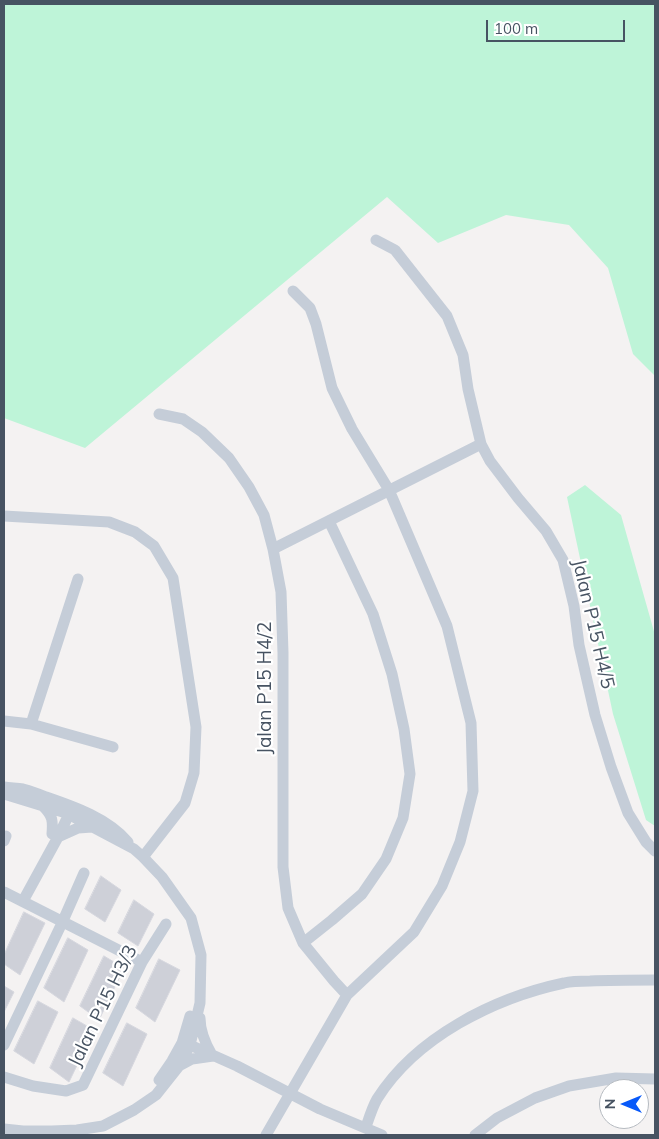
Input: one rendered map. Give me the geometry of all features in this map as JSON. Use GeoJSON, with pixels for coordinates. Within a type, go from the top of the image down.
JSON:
{"type":"FeatureCollection","features":[{"type":"Feature","properties":{"kind":"street","name":"Jalan P15 H4/5"},"geometry":{"type":"LineString","coordinates":[[376,240],[395,250],[447,316],[463,355],[468,389],[481,444],[490,461],[512,491],[546,530],[563,560],[574,606],[579,645],[595,715],[611,767],[628,812],[646,842],[655,851]]}},
{"type":"Feature","properties":{"kind":"street"},"geometry":{"type":"LineString","coordinates":[[266,1135],[347,995],[414,932],[442,886],[460,842],[472,791],[471,723],[447,626],[389,490],[352,429],[332,388],[316,324],[310,308],[293,291]]}},
{"type":"Feature","properties":{"kind":"street","name":"Jalan P15 H4/2"},"geometry":{"type":"LineString","coordinates":[[159,414],[183,419],[202,432],[229,458],[249,487],[264,516],[273,548],[281,592],[284,653],[283,867],[288,908],[303,944],[347,995]]}},
{"type":"Feature","properties":{"kind":"street"},"geometry":{"type":"LineString","coordinates":[[273,548],[481,444]]}},
{"type":"Feature","properties":{"kind":"street"},"geometry":{"type":"LineString","coordinates":[[4,516],[109,522],[135,532],[154,546],[173,578],[196,727],[194,773],[185,803],[138,853]]}},
{"type":"Feature","properties":{"kind":"street"},"geometry":{"type":"LineString","coordinates":[[303,944],[362,894],[386,859],[403,818],[410,774],[404,729],[392,674],[373,614],[329,521]]}},
{"type":"Feature","properties":{"kind":"street"},"geometry":{"type":"LineString","coordinates":[[31,724],[78,579]]}},
{"type":"Feature","properties":{"kind":"street"},"geometry":{"type":"LineString","coordinates":[[4,721],[31,724],[113,747]]}},
{"type":"Feature","properties":{"kind":"street"},"geometry":{"type":"LineString","coordinates":[[4,788],[24,789],[68,809],[108,824],[122,835],[162,877],[190,918],[201,955],[200,1028],[205,1042],[214,1055]]}},
{"type":"Feature","properties":{"kind":"street"},"geometry":{"type":"LineString","coordinates":[[4,794],[43,806],[68,809],[92,827],[138,853]]}},
{"type":"Feature","properties":{"kind":"street"},"geometry":{"type":"LineString","coordinates":[[43,806],[51,814],[55,836]]}},
{"type":"Feature","properties":{"kind":"street"},"geometry":{"type":"LineString","coordinates":[[20,900],[68,809]]}},
{"type":"Feature","properties":{"kind":"street"},"geometry":{"type":"LineString","coordinates":[[55,836],[78,828],[92,827]]}},
{"type":"Feature","properties":{"kind":"street"},"geometry":{"type":"LineString","coordinates":[[4,1045],[84,873]]}},
{"type":"Feature","properties":{"kind":"street"},"geometry":{"type":"LineString","coordinates":[[4,892],[142,962]]}},
{"type":"Feature","properties":{"kind":"street","name":"Jalan P15 H3/3"},"geometry":{"type":"LineString","coordinates":[[4,1078],[33,1086],[66,1091],[83,1085],[142,962],[166,924]]}},
{"type":"Feature","properties":{"kind":"street"},"geometry":{"type":"LineString","coordinates":[[176,1064],[195,1002],[201,955]]}},
{"type":"Feature","properties":{"kind":"street"},"geometry":{"type":"LineString","coordinates":[[366,1128],[377,1100],[399,1070],[430,1043],[464,1020],[510,998],[565,982],[621,979],[655,980]]}},
{"type":"Feature","properties":{"kind":"street"},"geometry":{"type":"LineString","coordinates":[[4,1128],[23,1131],[76,1130],[103,1126],[134,1110],[176,1064],[185,1048],[190,1045],[200,1003]]}},
{"type":"Feature","properties":{"kind":"street"},"geometry":{"type":"LineString","coordinates":[[190,1017],[190,1045]]}},
{"type":"Feature","properties":{"kind":"street"},"geometry":{"type":"LineString","coordinates":[[190,1045],[237,1066],[320,1109],[382,1135]]}},
{"type":"Feature","properties":{"kind":"street"},"geometry":{"type":"LineString","coordinates":[[176,1064],[214,1055]]}},
{"type":"Feature","properties":{"kind":"street"},"geometry":{"type":"LineString","coordinates":[[475,1135],[497,1118],[535,1098],[569,1086],[616,1078],[655,1079]]}},
{"type":"Feature","properties":{"kind":"green space"},"geometry":{"type":"Polygon","coordinates":[[[4,4],[655,4],[655,376],[633,354],[608,268],[569,225],[506,215],[438,243],[387,197],[85,448],[4,418],[4,4]]]}},
{"type":"Feature","properties":{"kind":"green space"},"geometry":{"type":"Polygon","coordinates":[[[585,485],[621,515],[655,635],[655,826],[646,820],[613,714],[567,497],[585,485]]]}},
{"type":"Feature","properties":{"kind":"building"},"geometry":{"type":"Polygon","coordinates":[[[101,876],[121,890],[105,922],[85,909],[101,876]]]}},
{"type":"Feature","properties":{"kind":"building"},"geometry":{"type":"Polygon","coordinates":[[[134,900],[154,914],[138,946],[118,933],[134,900]]]}},
{"type":"Feature","properties":{"kind":"building"},"geometry":{"type":"Polygon","coordinates":[[[24,912],[45,923],[20,975],[4,964],[4,955],[24,912]]]}},
{"type":"Feature","properties":{"kind":"building"},"geometry":{"type":"Polygon","coordinates":[[[68,938],[88,950],[64,1002],[44,988],[68,938]]]}},
{"type":"Feature","properties":{"kind":"building"},"geometry":{"type":"Polygon","coordinates":[[[104,956],[124,968],[99,1020],[80,1006],[104,956]]]}},
{"type":"Feature","properties":{"kind":"building"},"geometry":{"type":"Polygon","coordinates":[[[159,959],[180,970],[155,1022],[136,1008],[159,959]]]}},
{"type":"Feature","properties":{"kind":"building"},"geometry":{"type":"Polygon","coordinates":[[[4,986],[14,992],[4,1012],[4,986]]]}},
{"type":"Feature","properties":{"kind":"building"},"geometry":{"type":"Polygon","coordinates":[[[38,1001],[58,1012],[34,1064],[14,1051],[38,1001]]]}},
{"type":"Feature","properties":{"kind":"building"},"geometry":{"type":"Polygon","coordinates":[[[73,1018],[94,1030],[69,1082],[50,1068],[73,1018]]]}},
{"type":"Feature","properties":{"kind":"building"},"geometry":{"type":"Polygon","coordinates":[[[127,1023],[147,1034],[123,1086],[103,1073],[127,1023]]]}}]}
